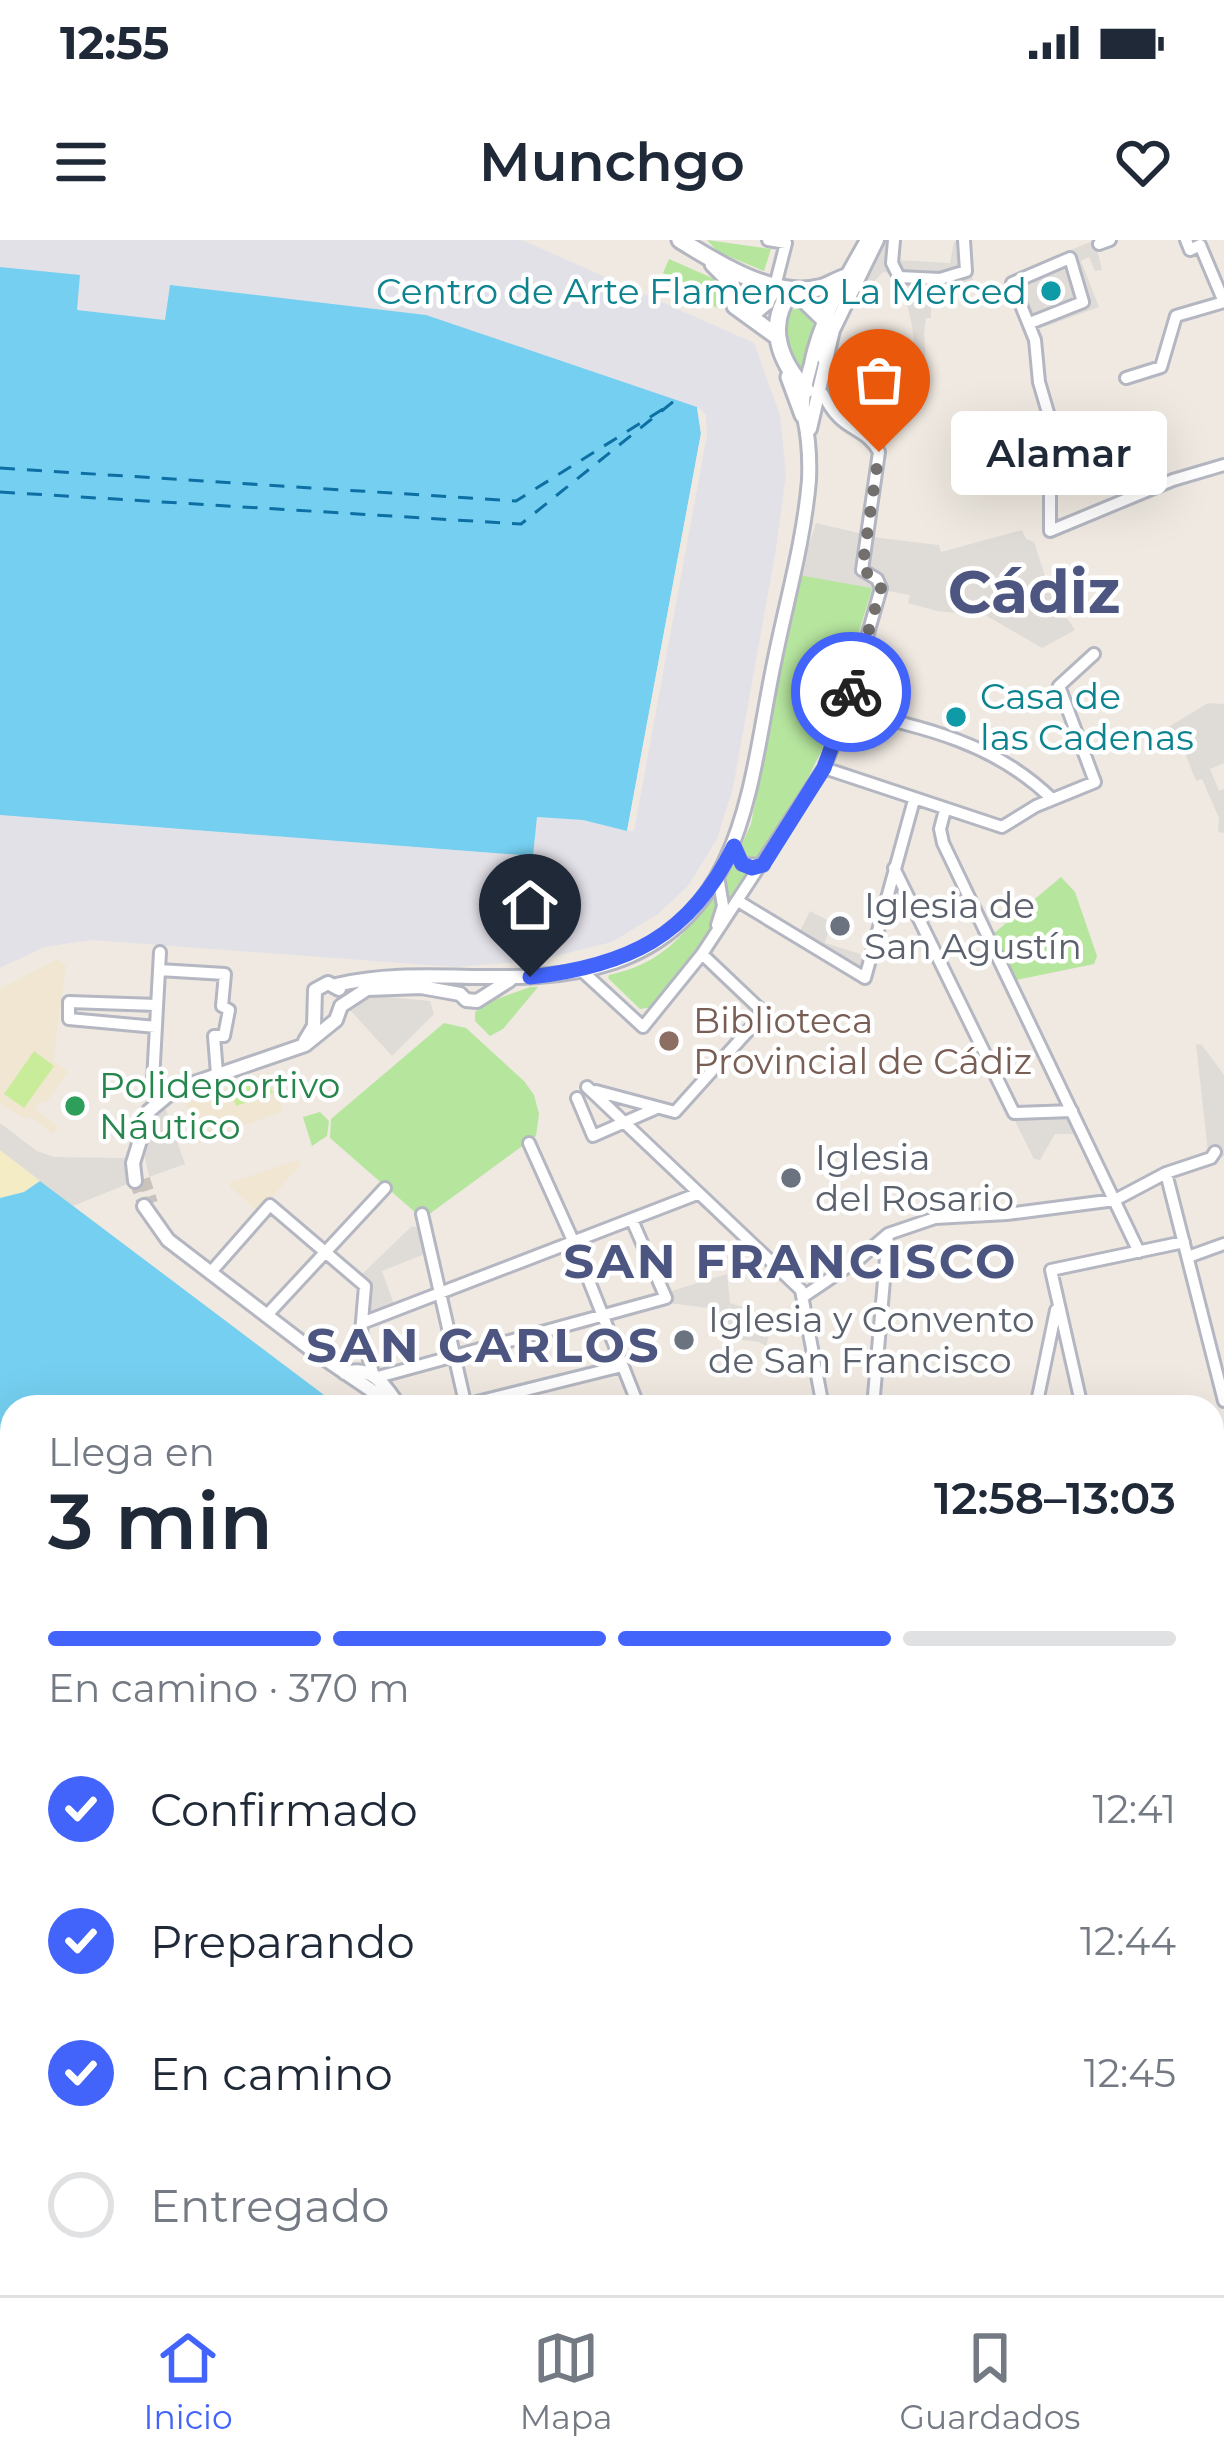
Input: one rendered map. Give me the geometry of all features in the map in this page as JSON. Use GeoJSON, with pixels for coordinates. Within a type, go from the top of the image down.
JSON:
{"type":"FeatureCollection","features":[{"type":"Feature","properties":{"kind":"main road"},"geometry":{"type":"LineString","coordinates":[[684,242],[754,278],[787,289],[825,318],[824,356]]}},
{"type":"Feature","properties":{"kind":"main road"},"geometry":{"type":"LineString","coordinates":[[684,242],[722,271],[735,306],[775,335],[807,422]]}},
{"type":"Feature","properties":{"kind":"main road"},"geometry":{"type":"LineString","coordinates":[[752,314],[787,289],[820,288],[846,277]]}},
{"type":"Feature","properties":{"kind":"main road"},"geometry":{"type":"LineString","coordinates":[[732,290],[741,280],[754,278]]}},
{"type":"Feature","properties":{"kind":"main road"},"geometry":{"type":"LineString","coordinates":[[775,335],[787,289]]}},
{"type":"Feature","properties":{"kind":"main road"},"geometry":{"type":"LineString","coordinates":[[789,368],[812,391]]}},
{"type":"Feature","properties":{"kind":"street"},"geometry":{"type":"LineString","coordinates":[[768,240],[786,243],[787,289]]}},
{"type":"Feature","properties":{"kind":"street"},"geometry":{"type":"LineString","coordinates":[[298,1047],[310,1034],[316,989],[325,984],[370,976],[511,980],[619,960],[684,918],[718,876],[744,819],[803,519],[807,422],[825,318],[867,240]]}},
{"type":"Feature","properties":{"kind":"street"},"geometry":{"type":"LineString","coordinates":[[812,391],[833,330],[877,240]]}},
{"type":"Feature","properties":{"kind":"street"},"geometry":{"type":"LineString","coordinates":[[894,240],[892,263],[899,278],[940,279],[966,271],[964,240]]}},
{"type":"Feature","properties":{"kind":"street"},"geometry":{"type":"LineString","coordinates":[[1126,378],[1161,367],[1177,316],[1224,302],[1200,245],[1190,250],[1186,240]]}},
{"type":"Feature","properties":{"kind":"street"},"geometry":{"type":"LineString","coordinates":[[1030,323],[1083,302],[1070,258],[1012,283],[1030,323],[1039,382],[1059,450],[1050,470],[1050,531],[1173,480],[1224,465]]}},
{"type":"Feature","properties":{"kind":"street"},"geometry":{"type":"LineString","coordinates":[[581,970],[643,1027],[702,954],[824,768],[881,588],[877,579],[862,570],[878,448],[833,416],[823,394],[812,391]]}},
{"type":"Feature","properties":{"kind":"street"},"geometry":{"type":"LineString","coordinates":[[824,768],[1002,827],[1095,782],[1059,686],[1094,654]]}},
{"type":"Feature","properties":{"kind":"street"},"geometry":{"type":"LineString","coordinates":[[846,710],[953,736],[1007,763],[1052,800]]}},
{"type":"Feature","properties":{"kind":"street"},"geometry":{"type":"LineString","coordinates":[[738,901],[865,978],[914,800]]}},
{"type":"Feature","properties":{"kind":"street"},"geometry":{"type":"LineString","coordinates":[[945,810],[940,829],[943,844],[1139,1252]]}},
{"type":"Feature","properties":{"kind":"street"},"geometry":{"type":"LineString","coordinates":[[734,846],[742,864],[763,865]]}},
{"type":"Feature","properties":{"kind":"street"},"geometry":{"type":"LineString","coordinates":[[894,868],[1014,1113],[1072,1112]]}},
{"type":"Feature","properties":{"kind":"street"},"geometry":{"type":"LineString","coordinates":[[711,939],[723,906],[718,876]]}},
{"type":"Feature","properties":{"kind":"street"},"geometry":{"type":"LineString","coordinates":[[158,1101],[153,1081],[160,952]]}},
{"type":"Feature","properties":{"kind":"street"},"geometry":{"type":"LineString","coordinates":[[702,954],[764,1013],[674,1112],[587,1087],[804,1296],[822,1395]]}},
{"type":"Feature","properties":{"kind":"street"},"geometry":{"type":"LineString","coordinates":[[159,970],[225,974],[222,1006],[230,1010],[224,1036],[214,1036],[217,1074]]}},
{"type":"Feature","properties":{"kind":"street"},"geometry":{"type":"LineString","coordinates":[[480,976],[485,994]]}},
{"type":"Feature","properties":{"kind":"street"},"geometry":{"type":"LineString","coordinates":[[460,994],[465,977]]}},
{"type":"Feature","properties":{"kind":"street"},"geometry":{"type":"LineString","coordinates":[[316,1007],[328,1013],[367,989],[387,986],[437,988],[473,1002],[511,980]]}},
{"type":"Feature","properties":{"kind":"street"},"geometry":{"type":"LineString","coordinates":[[139,1180],[133,1163],[147,1118],[158,1101],[174,1090],[313,1040],[336,1020],[343,996],[335,985]]}},
{"type":"Feature","properties":{"kind":"street"},"geometry":{"type":"LineString","coordinates":[[156,1027],[68,1018],[69,1002],[157,1005]]}},
{"type":"Feature","properties":{"kind":"street"},"geometry":{"type":"LineString","coordinates":[[577,1098],[593,1136],[658,1107]]}},
{"type":"Feature","properties":{"kind":"street"},"geometry":{"type":"LineString","coordinates":[[529,1143],[634,1395]]}},
{"type":"Feature","properties":{"kind":"street"},"geometry":{"type":"LineString","coordinates":[[804,1296],[888,1234],[935,1219],[1115,1200],[1166,1173],[1205,1161],[1215,1152]]}},
{"type":"Feature","properties":{"kind":"street"},"geometry":{"type":"LineString","coordinates":[[1166,1173],[1222,1395]]}},
{"type":"Feature","properties":{"kind":"street"},"geometry":{"type":"LineString","coordinates":[[266,1316],[385,1188]]}},
{"type":"Feature","properties":{"kind":"street"},"geometry":{"type":"LineString","coordinates":[[362,1323],[697,1194]]}},
{"type":"Feature","properties":{"kind":"street"},"geometry":{"type":"LineString","coordinates":[[148,1204],[162,1234],[266,1316],[379,1395]]}},
{"type":"Feature","properties":{"kind":"street"},"geometry":{"type":"LineString","coordinates":[[211,1272],[270,1205],[365,1286],[362,1346],[389,1395]]}},
{"type":"Feature","properties":{"kind":"street"},"geometry":{"type":"LineString","coordinates":[[422,1214],[461,1395]]}},
{"type":"Feature","properties":{"kind":"street"},"geometry":{"type":"LineString","coordinates":[[345,1373],[356,1370],[376,1376],[665,1298],[632,1220]]}},
{"type":"Feature","properties":{"kind":"street"},"geometry":{"type":"LineString","coordinates":[[874,1395],[888,1234]]}},
{"type":"Feature","properties":{"kind":"street"},"geometry":{"type":"LineString","coordinates":[[1039,1395],[1057,1327],[1051,1270],[1184,1242]]}},
{"type":"Feature","properties":{"kind":"street"},"geometry":{"type":"LineString","coordinates":[[1187,1257],[1224,1244]]}},
{"type":"Feature","properties":{"kind":"street"},"geometry":{"type":"LineString","coordinates":[[1057,1327],[1078,1395]]}},
{"type":"Feature","properties":{"kind":"street"},"geometry":{"type":"LineString","coordinates":[[507,1395],[622,1366]]}},
{"type":"Feature","properties":{"kind":"shaded area"},"geometry":{"type":"Polygon","coordinates":[[[0,240],[522,240],[754,343],[780,415],[786,474],[733,788],[717,839],[688,886],[658,914],[612,942],[535,961],[454,967],[91,940],[44,947],[0,968],[0,815],[533,856],[537,817],[583,820],[627,831],[697,407],[170,286],[166,320],[76,310],[80,276],[0,267],[0,240]]]}},
{"type":"Feature","properties":{"kind":"shaded area"},"geometry":{"type":"Polygon","coordinates":[[[882,240],[892,240],[892,273],[883,272],[854,304],[852,301],[882,240]]]}},
{"type":"Feature","properties":{"kind":"shaded area"},"geometry":{"type":"Polygon","coordinates":[[[1095,240],[1102,270],[1095,271],[1089,257],[1081,261],[1099,307],[1028,333],[1007,276],[1095,240]]]}},
{"type":"Feature","properties":{"kind":"shaded area"},"geometry":{"type":"Polygon","coordinates":[[[954,242],[964,242],[973,281],[931,290],[931,318],[926,318],[924,333],[928,397],[921,400],[912,326],[897,260],[950,263],[954,242]]]}},
{"type":"Feature","properties":{"kind":"shaded area"},"geometry":{"type":"Polygon","coordinates":[[[1107,423],[1114,446],[1096,457],[1084,437],[1107,423]]]}},
{"type":"Feature","properties":{"kind":"shaded area"},"geometry":{"type":"Polygon","coordinates":[[[816,523],[939,545],[941,552],[1022,530],[1034,542],[1056,610],[1063,612],[1075,630],[1042,648],[987,616],[937,611],[908,603],[910,595],[799,575],[816,523]]]}},
{"type":"Feature","properties":{"kind":"shaded area"},"geometry":{"type":"Polygon","coordinates":[[[1208,703],[1224,704],[1224,763],[1210,769],[1219,791],[1224,789],[1224,833],[1218,832],[1219,818],[1202,779],[1196,781],[1181,743],[1165,729],[1208,703]]]}},
{"type":"Feature","properties":{"kind":"shaded area"},"geometry":{"type":"Polygon","coordinates":[[[810,911],[831,922],[825,943],[870,957],[865,978],[797,937],[810,911]]]}},
{"type":"Feature","properties":{"kind":"shaded area"},"geometry":{"type":"Polygon","coordinates":[[[58,959],[66,966],[53,1061],[68,1072],[46,1103],[41,1100],[35,1109],[58,1127],[53,1134],[30,1116],[26,1119],[0,1104],[0,989],[58,959]]]}},
{"type":"Feature","properties":{"kind":"shaded area"},"geometry":{"type":"Polygon","coordinates":[[[368,995],[430,1001],[434,1014],[392,1056],[350,1010],[368,995]]]}},
{"type":"Feature","properties":{"kind":"shaded area"},"geometry":{"type":"Polygon","coordinates":[[[1196,1044],[1202,1045],[1224,1075],[1224,1156],[1218,1158],[1208,1153],[1196,1044]]]}},
{"type":"Feature","properties":{"kind":"shaded area"},"geometry":{"type":"Polygon","coordinates":[[[268,1072],[283,1111],[198,1143],[185,1103],[268,1072]]]}},
{"type":"Feature","properties":{"kind":"shaded area"},"geometry":{"type":"Polygon","coordinates":[[[160,1108],[166,1110],[185,1164],[149,1177],[143,1149],[160,1108]]]}},
{"type":"Feature","properties":{"kind":"shaded area"},"geometry":{"type":"Polygon","coordinates":[[[1072,1111],[1083,1134],[1055,1134],[1040,1160],[1034,1159],[1012,1115],[1072,1111]]]}},
{"type":"Feature","properties":{"kind":"shaded area"},"geometry":{"type":"Polygon","coordinates":[[[0,1123],[37,1151],[54,1157],[126,1158],[128,1175],[135,1181],[73,1206],[0,1150],[0,1123]]]}},
{"type":"Feature","properties":{"kind":"shaded area"},"geometry":{"type":"Polygon","coordinates":[[[298,1160],[301,1164],[259,1212],[229,1183],[298,1160]]]}},
{"type":"Feature","properties":{"kind":"shaded area"},"geometry":{"type":"Polygon","coordinates":[[[412,1226],[418,1228],[430,1252],[382,1271],[395,1307],[367,1319],[369,1289],[361,1275],[412,1226]]]}},
{"type":"Feature","properties":{"kind":"shaded area"},"geometry":{"type":"Polygon","coordinates":[[[727,1274],[730,1303],[774,1318],[766,1346],[707,1335],[709,1308],[668,1303],[668,1292],[727,1274]]]}},
{"type":"Feature","properties":{"kind":"green space"},"geometry":{"type":"Polygon","coordinates":[[[707,240],[771,249],[764,271],[718,252],[707,240]]]}},
{"type":"Feature","properties":{"kind":"green space"},"geometry":{"type":"Polygon","coordinates":[[[669,259],[719,281],[725,290],[718,308],[686,294],[689,284],[663,273],[669,259]]]}},
{"type":"Feature","properties":{"kind":"green space"},"geometry":{"type":"Polygon","coordinates":[[[805,307],[813,328],[798,368],[782,328],[786,311],[805,307]]]}},
{"type":"Feature","properties":{"kind":"green space"},"geometry":{"type":"Polygon","coordinates":[[[799,575],[873,586],[824,746],[786,821],[727,906],[725,882],[751,824],[799,575]]]}},
{"type":"Feature","properties":{"kind":"green space"},"geometry":{"type":"Polygon","coordinates":[[[1061,877],[1075,892],[1097,956],[1094,964],[1006,982],[986,940],[1061,877]]]}},
{"type":"Feature","properties":{"kind":"green space"},"geometry":{"type":"Polygon","coordinates":[[[718,892],[714,920],[696,952],[653,1007],[640,1009],[609,975],[659,955],[718,892]]]}},
{"type":"Feature","properties":{"kind":"green space"},"geometry":{"type":"Polygon","coordinates":[[[538,987],[503,1029],[490,1036],[475,1021],[475,1012],[489,1002],[538,987]]]}},
{"type":"Feature","properties":{"kind":"green space"},"geometry":{"type":"Polygon","coordinates":[[[444,1023],[466,1028],[524,1081],[539,1114],[536,1136],[428,1215],[416,1213],[330,1138],[331,1119],[444,1023]]]}},
{"type":"Feature","properties":{"kind":"green space"},"geometry":{"type":"Polygon","coordinates":[[[34,1051],[54,1066],[24,1108],[4,1094],[34,1051]]]}},
{"type":"Feature","properties":{"kind":"green space"},"geometry":{"type":"Polygon","coordinates":[[[267,1077],[273,1093],[236,1106],[231,1090],[267,1077]]]}},
{"type":"Feature","properties":{"kind":"green space"},"geometry":{"type":"Polygon","coordinates":[[[320,1112],[329,1121],[327,1136],[312,1146],[303,1117],[320,1112]]]}},
{"type":"Feature","properties":{"kind":"sand"},"geometry":{"type":"Polygon","coordinates":[[[0,1150],[40,1181],[0,1199],[0,1150]]]}},
{"type":"Feature","properties":{"kind":"water"},"geometry":{"type":"Polygon","coordinates":[[[0,267],[80,275],[77,310],[165,320],[170,285],[426,315],[697,407],[701,434],[627,831],[583,820],[537,817],[533,856],[0,815],[0,267]]]}},
{"type":"Feature","properties":{"kind":"water"},"geometry":{"type":"Polygon","coordinates":[[[40,1181],[324,1395],[0,1395],[0,1198],[24,1192],[40,1181]]]}},
{"type":"Feature","properties":{"kind":"pier"},"geometry":{"type":"Polygon","coordinates":[[[697,407],[706,414],[707,435],[634,831],[627,831],[701,433],[697,407]]]}},
{"type":"Feature","properties":{"kind":"ferry route"},"geometry":{"type":"LineString","coordinates":[[0,492],[521,524],[674,401]]}},
{"type":"Feature","properties":{"kind":"ferry route"},"geometry":{"type":"LineString","coordinates":[[0,468],[516,501],[663,409]]}},
{"type":"Feature","properties":{"kind":"tunnel"},"geometry":{"type":"LineString","coordinates":[[144,1179],[152,1203]]}},
{"type":"Feature","properties":{"kind":"tunnel"},"geometry":{"type":"LineString","coordinates":[[135,1181],[144,1206]]}},
{"type":"Feature","properties":{"kind":"way so far"},"geometry":{"type":"LineString","coordinates":[[851,692],[881,588],[877,579],[862,570],[879,452]]}},
{"type":"Feature","properties":{"kind":"place","name":"Centro de Arte Flamenco La Merced"},"geometry":{"type":"Point","coordinates":[1051,291]}},
{"type":"Feature","properties":{"kind":"place","name":"Alamar"},"geometry":{"type":"Point","coordinates":[879,452]}},
{"type":"Feature","properties":{"kind":"place","name":"Casa de las Cadenas"},"geometry":{"type":"Point","coordinates":[956,717]}},
{"type":"Feature","properties":{"kind":"place","name":"Iglesia de San Agustín"},"geometry":{"type":"Point","coordinates":[840,926]}},
{"type":"Feature","properties":{"kind":"place","name":"Biblioteca Provincial de Cádiz"},"geometry":{"type":"Point","coordinates":[669,1041]}},
{"type":"Feature","properties":{"kind":"place","name":"Polideportivo Náutico"},"geometry":{"type":"Point","coordinates":[75,1106]}},
{"type":"Feature","properties":{"kind":"place","name":"Iglesia del Rosario"},"geometry":{"type":"Point","coordinates":[791,1178]}},
{"type":"Feature","properties":{"kind":"place","name":"Iglesia y Convento de San Francisco"},"geometry":{"type":"Point","coordinates":[684,1340]}},
{"type":"Feature","properties":{"kind":"district","name":"Cádiz"},"geometry":{"type":"Point","coordinates":[1034,592]}},
{"type":"Feature","properties":{"kind":"district","name":"SAN FRANCISCO"},"geometry":{"type":"Point","coordinates":[791,1261]}},
{"type":"Feature","properties":{"kind":"district","name":"SAN CARLOS"},"geometry":{"type":"Point","coordinates":[484,1345]}},
{"type":"Feature","properties":{"kind":"route"},"geometry":{"type":"LineString","coordinates":[[530,977],[610,963],[659,938],[700,901],[734,846],[742,864],[763,865],[824,768],[851,692]]}}]}
